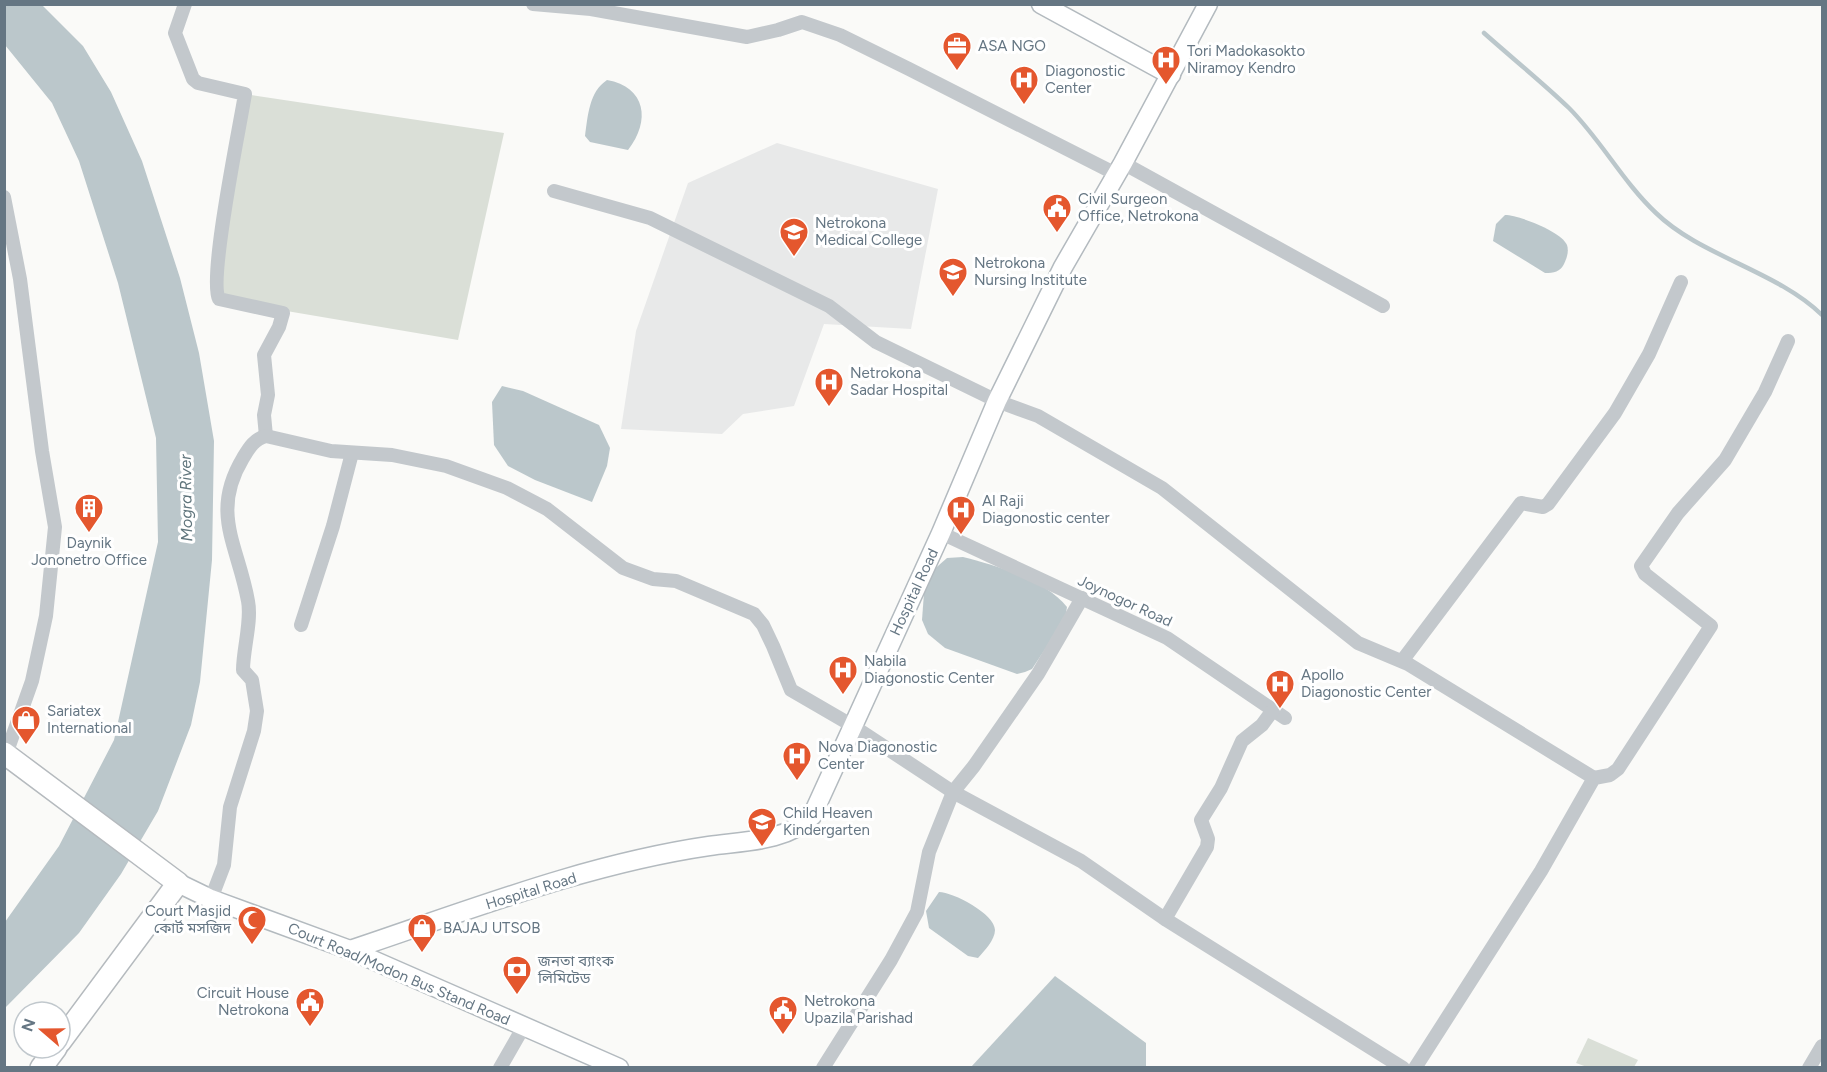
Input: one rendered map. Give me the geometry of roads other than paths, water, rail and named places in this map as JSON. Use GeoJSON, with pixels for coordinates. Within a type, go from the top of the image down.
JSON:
{"type":"FeatureCollection","features":[{"type":"Feature","properties":{"kind":"main road"},"geometry":{"type":"LineString","coordinates":[[9,758],[178,883],[72,1026]]}},
{"type":"Feature","properties":{"kind":"street"},"geometry":{"type":"LineString","coordinates":[[185,4],[175,33],[193,79],[198,84],[245,94],[219,249],[216,287],[219,299],[283,313],[279,327],[264,355],[268,395],[264,416],[266,436]]}},
{"type":"Feature","properties":{"kind":"street"},"geometry":{"type":"LineString","coordinates":[[532,4],[602,11],[747,37],[802,22],[840,35],[1120,168],[1383,306]]}},
{"type":"Feature","properties":{"kind":"street"},"geometry":{"type":"LineString","coordinates":[[1041,4],[1171,75]]}},
{"type":"Feature","properties":{"kind":"street","name":"Hospital Road"},"geometry":{"type":"LineString","coordinates":[[350,950],[653,854],[771,837],[791,831],[812,816],[941,533],[997,401],[1063,267],[1120,168],[1208,4]]}},
{"type":"Feature","properties":{"kind":"street"},"geometry":{"type":"LineString","coordinates":[[554,190],[650,218],[829,306],[876,342],[997,401],[1038,416],[1162,488],[1358,643],[1402,661],[1519,730],[1594,778],[1610,775],[1618,769],[1711,626],[1645,574],[1641,566],[1678,513],[1725,460],[1765,392],[1788,341]]}},
{"type":"Feature","properties":{"kind":"street"},"geometry":{"type":"LineString","coordinates":[[4,197],[20,279],[40,439],[55,527],[46,616],[32,681],[9,758]]}},
{"type":"Feature","properties":{"kind":"street"},"geometry":{"type":"LineString","coordinates":[[1402,661],[1521,503],[1543,507],[1568,477],[1615,413],[1649,354],[1681,282]]}},
{"type":"Feature","properties":{"kind":"street"},"geometry":{"type":"LineString","coordinates":[[211,899],[224,865],[230,807],[254,732],[257,711],[252,680],[243,670],[248,601],[232,541],[226,496],[231,478],[245,454],[254,442],[266,436],[331,452],[392,455],[446,466],[507,488],[547,509],[623,568],[653,579],[676,581],[754,614],[763,625],[791,690],[853,726],[952,792],[1081,861],[1165,919],[1403,1068]]}},
{"type":"Feature","properties":{"kind":"street"},"geometry":{"type":"LineString","coordinates":[[301,625],[333,526],[352,453]]}},
{"type":"Feature","properties":{"kind":"street","name":"Joynogor Road"},"geometry":{"type":"LineString","coordinates":[[941,533],[1167,638],[1279,714],[1242,741],[1221,788],[1204,813],[1202,827],[1208,838],[1207,847],[1165,919]]}},
{"type":"Feature","properties":{"kind":"street"},"geometry":{"type":"LineString","coordinates":[[823,1068],[891,960],[917,912],[929,852],[952,792],[974,766],[1038,674],[1082,598]]}},
{"type":"Feature","properties":{"kind":"street"},"geometry":{"type":"LineString","coordinates":[[1415,1068],[1541,870],[1594,778]]}},
{"type":"Feature","properties":{"kind":"street","name":"Court Road/Modon Bus Stand Road"},"geometry":{"type":"LineString","coordinates":[[178,883],[211,899],[350,950],[618,1068]]}},
{"type":"Feature","properties":{"kind":"street"},"geometry":{"type":"LineString","coordinates":[[500,1068],[524,1026]]}},
{"type":"Feature","properties":{"kind":"street"},"geometry":{"type":"LineString","coordinates":[[1809,1068],[1822,1046]]}},
{"type":"Feature","properties":{"kind":"water","name":"Mogra River"},"geometry":{"type":"Polygon","coordinates":[[[41,4],[83,46],[111,92],[142,161],[180,278],[199,353],[214,441],[212,560],[200,682],[191,725],[158,811],[121,874],[79,933],[5,1008],[5,922],[59,846],[114,740],[158,542],[156,438],[118,283],[79,161],[52,103],[5,45],[5,5],[41,4]]]}},
{"type":"Feature","properties":{"kind":"water"},"geometry":{"type":"Polygon","coordinates":[[[607,80],[630,90],[641,107],[640,128],[628,150],[590,142],[585,136],[593,97],[607,80]]]}},
{"type":"Feature","properties":{"kind":"water"},"geometry":{"type":"Polygon","coordinates":[[[1505,215],[1539,225],[1563,240],[1568,252],[1561,269],[1545,273],[1493,241],[1496,224],[1505,215]]]}},
{"type":"Feature","properties":{"kind":"water"},"geometry":{"type":"Polygon","coordinates":[[[502,386],[523,391],[599,425],[610,448],[607,466],[592,502],[535,480],[508,466],[494,445],[492,402],[502,386]]]}},
{"type":"Feature","properties":{"kind":"water"},"geometry":{"type":"Polygon","coordinates":[[[963,557],[1020,575],[1047,589],[1067,607],[1065,619],[1032,669],[1017,674],[945,648],[928,634],[922,620],[924,593],[930,573],[947,558],[963,557]]]}},
{"type":"Feature","properties":{"kind":"water"},"geometry":{"type":"Polygon","coordinates":[[[939,892],[972,905],[988,917],[993,924],[995,930],[993,938],[978,958],[968,956],[929,928],[926,911],[939,892]]]}},
{"type":"Feature","properties":{"kind":"water"},"geometry":{"type":"Polygon","coordinates":[[[1055,976],[1146,1043],[1146,1067],[971,1067],[1055,976]]]}},
{"type":"Feature","properties":{"kind":"waterway"},"geometry":{"type":"LineString","coordinates":[[1484,33],[1538,79],[1581,120],[1633,188],[1656,213],[1694,241],[1783,287],[1822,315]]}},
{"type":"Feature","properties":{"kind":"place","name":"ASA NGO"},"geometry":{"type":"Point","coordinates":[957,72]}},
{"type":"Feature","properties":{"kind":"place","name":"Tori Madokasokto Niramoy Kendro"},"geometry":{"type":"Point","coordinates":[1166,86]}},
{"type":"Feature","properties":{"kind":"place","name":"Diagonostic Center"},"geometry":{"type":"Point","coordinates":[1024,106]}},
{"type":"Feature","properties":{"kind":"place","name":"Civil Surgeon Office, Netrokona"},"geometry":{"type":"Point","coordinates":[1057,234]}},
{"type":"Feature","properties":{"kind":"place","name":"Netrokona Medical College"},"geometry":{"type":"Point","coordinates":[794,258]}},
{"type":"Feature","properties":{"kind":"place","name":"Netrokona Nursing Institute"},"geometry":{"type":"Point","coordinates":[953,298]}},
{"type":"Feature","properties":{"kind":"place","name":"Netrokona Sadar Hospital"},"geometry":{"type":"Point","coordinates":[829,408]}},
{"type":"Feature","properties":{"kind":"place","name":"Daynik Jononetro Office"},"geometry":{"type":"Point","coordinates":[89,534]}},
{"type":"Feature","properties":{"kind":"place","name":"Al Raji Diagonostic center"},"geometry":{"type":"Point","coordinates":[961,536]}},
{"type":"Feature","properties":{"kind":"place","name":"Nabila Diagonostic Center"},"geometry":{"type":"Point","coordinates":[843,696]}},
{"type":"Feature","properties":{"kind":"place","name":"Apollo Diagonostic Center"},"geometry":{"type":"Point","coordinates":[1280,710]}},
{"type":"Feature","properties":{"kind":"place","name":"Sariatex International"},"geometry":{"type":"Point","coordinates":[26,746]}},
{"type":"Feature","properties":{"kind":"place","name":"Nova Diagonostic Center"},"geometry":{"type":"Point","coordinates":[797,782]}},
{"type":"Feature","properties":{"kind":"place","name":"Child Heaven Kindergarten"},"geometry":{"type":"Point","coordinates":[762,848]}},
{"type":"Feature","properties":{"kind":"place","name":"Court Masjid কোর্ট মসজিদ"},"geometry":{"type":"Point","coordinates":[252,946]}},
{"type":"Feature","properties":{"kind":"place","name":"BAJAJ UTSOB"},"geometry":{"type":"Point","coordinates":[422,954]}},
{"type":"Feature","properties":{"kind":"place","name":"জনতা ব্যাংক লিমিটেড"},"geometry":{"type":"Point","coordinates":[517,996]}},
{"type":"Feature","properties":{"kind":"place","name":"Circuit House Netrokona"},"geometry":{"type":"Point","coordinates":[310,1028]}},
{"type":"Feature","properties":{"kind":"place","name":"Netrokona Upazila Parishad"},"geometry":{"type":"Point","coordinates":[783,1036]}}]}
